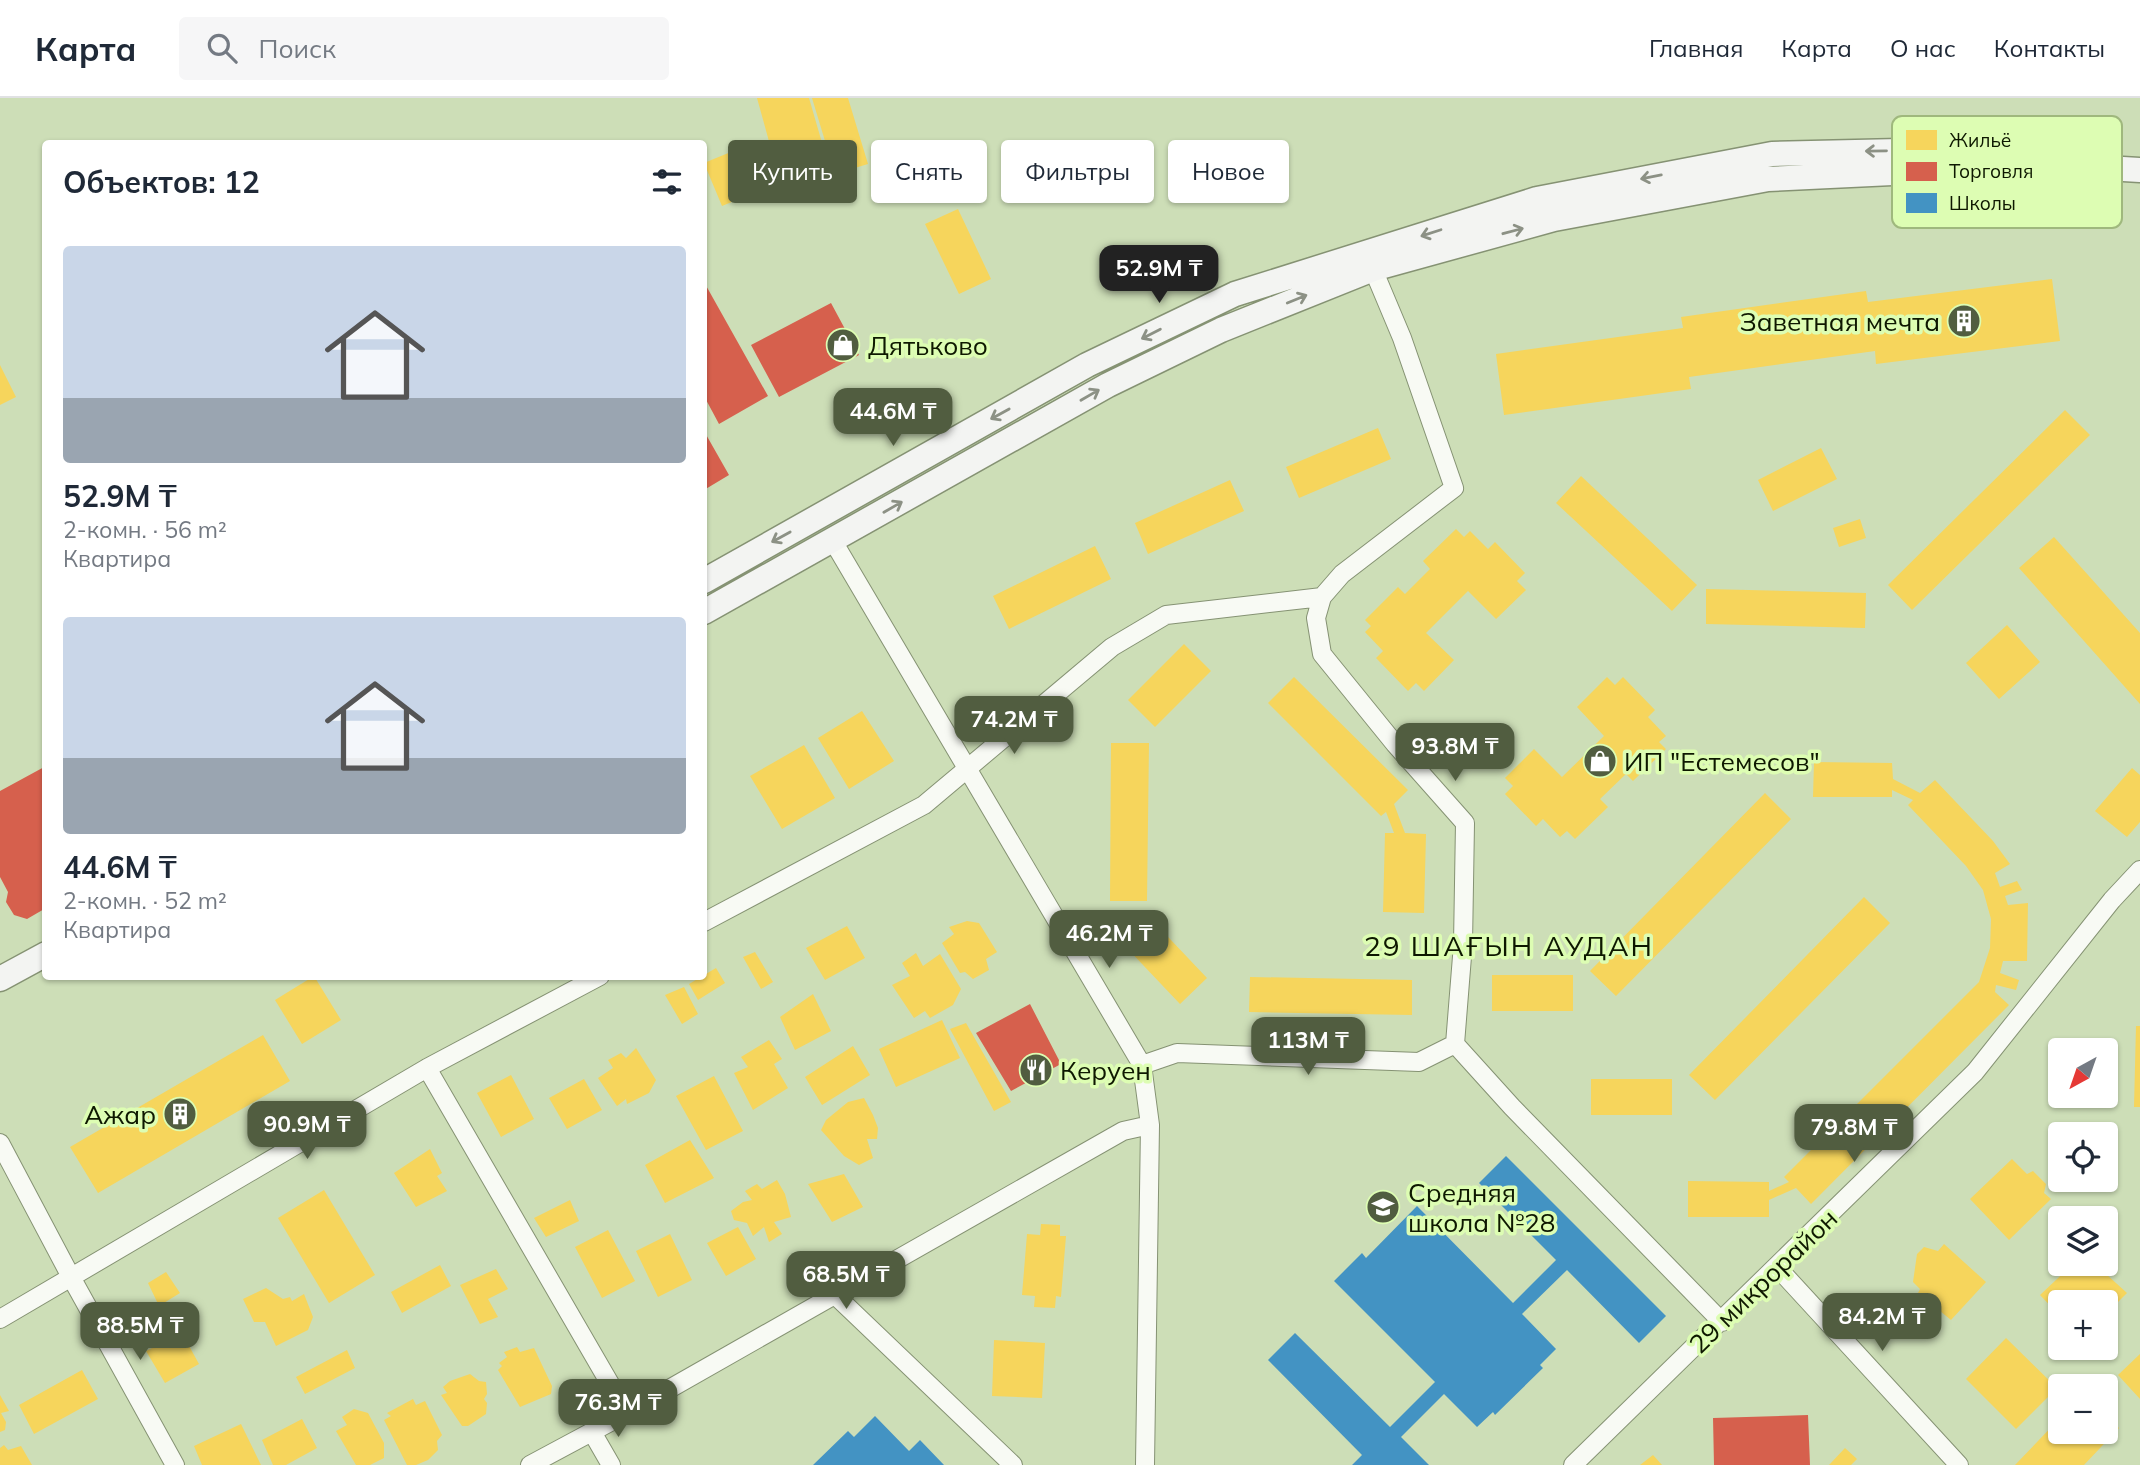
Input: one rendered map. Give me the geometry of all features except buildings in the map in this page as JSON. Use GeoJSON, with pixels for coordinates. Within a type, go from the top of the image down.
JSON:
{"type":"FeatureCollection","features":[{"type":"Feature","properties":{"kind":"main road"},"geometry":{"type":"LineString","coordinates":[[2122,163],[2140,162]]}},
{"type":"Feature","properties":{"kind":"main road"},"geometry":{"type":"LineString","coordinates":[[707,579],[1087,365],[1235,294],[1554,219],[1768,179],[1892,173]]}},
{"type":"Feature","properties":{"kind":"main road"},"geometry":{"type":"LineString","coordinates":[[707,610],[1108,385],[1370,261]]}},
{"type":"Feature","properties":{"kind":"main road"},"geometry":{"type":"LineString","coordinates":[[817,517],[833,541]]}},
{"type":"Feature","properties":{"kind":"main road"},"geometry":{"type":"LineString","coordinates":[[0,979],[42,956]]}},
{"type":"Feature","properties":{"kind":"main road"},"geometry":{"type":"LineString","coordinates":[[0,997],[42,974]]}},
{"type":"Feature","properties":{"kind":"street"},"geometry":{"type":"LineString","coordinates":[[1370,261],[1402,338],[1454,488],[1342,574],[1322,597],[1316,618],[1322,654],[1395,744],[1465,823],[1463,944],[1455,1044],[1722,1322]]}},
{"type":"Feature","properties":{"kind":"street"},"geometry":{"type":"LineString","coordinates":[[833,541],[1142,1065],[1150,1125],[1145,1465]]}},
{"type":"Feature","properties":{"kind":"street"},"geometry":{"type":"LineString","coordinates":[[707,920],[924,805],[1112,647],[1166,615],[1322,597]]}},
{"type":"Feature","properties":{"kind":"street","name":"29 микрорайон"},"geometry":{"type":"LineString","coordinates":[[1573,1465],[1975,1072],[2112,900],[2140,870]]}},
{"type":"Feature","properties":{"kind":"street"},"geometry":{"type":"LineString","coordinates":[[0,1319],[427,1068],[592,980]]}},
{"type":"Feature","properties":{"kind":"street"},"geometry":{"type":"LineString","coordinates":[[1142,1065],[1177,1053],[1419,1062],[1455,1044]]}},
{"type":"Feature","properties":{"kind":"street"},"geometry":{"type":"LineString","coordinates":[[427,1068],[627,1413]]}},
{"type":"Feature","properties":{"kind":"street"},"geometry":{"type":"LineString","coordinates":[[530,1465],[627,1413],[1123,1131],[1150,1125]]}},
{"type":"Feature","properties":{"kind":"street"},"geometry":{"type":"LineString","coordinates":[[0,1143],[175,1465]]}},
{"type":"Feature","properties":{"kind":"street"},"geometry":{"type":"LineString","coordinates":[[1777,1266],[1959,1465]]}},
{"type":"Feature","properties":{"kind":"street"},"geometry":{"type":"LineString","coordinates":[[835,1294],[1013,1465]]}},
{"type":"Feature","properties":{"kind":"street"},"geometry":{"type":"LineString","coordinates":[[592,1432],[611,1465]]}},
{"type":"Feature","properties":{"kind":"place","name":"Заветная мечта"},"geometry":{"type":"Point","coordinates":[1964,321]}},
{"type":"Feature","properties":{"kind":"place","name":"Дятьково"},"geometry":{"type":"Point","coordinates":[843,345]}},
{"type":"Feature","properties":{"kind":"place","name":"ИП \"Естемесов\""},"geometry":{"type":"Point","coordinates":[1600,761]}},
{"type":"Feature","properties":{"kind":"place","name":"Керуен"},"geometry":{"type":"Point","coordinates":[1036,1070]}},
{"type":"Feature","properties":{"kind":"place","name":"Ажар"},"geometry":{"type":"Point","coordinates":[180,1114]}},
{"type":"Feature","properties":{"kind":"place","name":"Средняя школа №28"},"geometry":{"type":"Point","coordinates":[1383,1207]}},
{"type":"Feature","properties":{"kind":"district","name":"29 ШАҒЫН АУДАН"},"geometry":{"type":"Point","coordinates":[1509,945]}}]}
